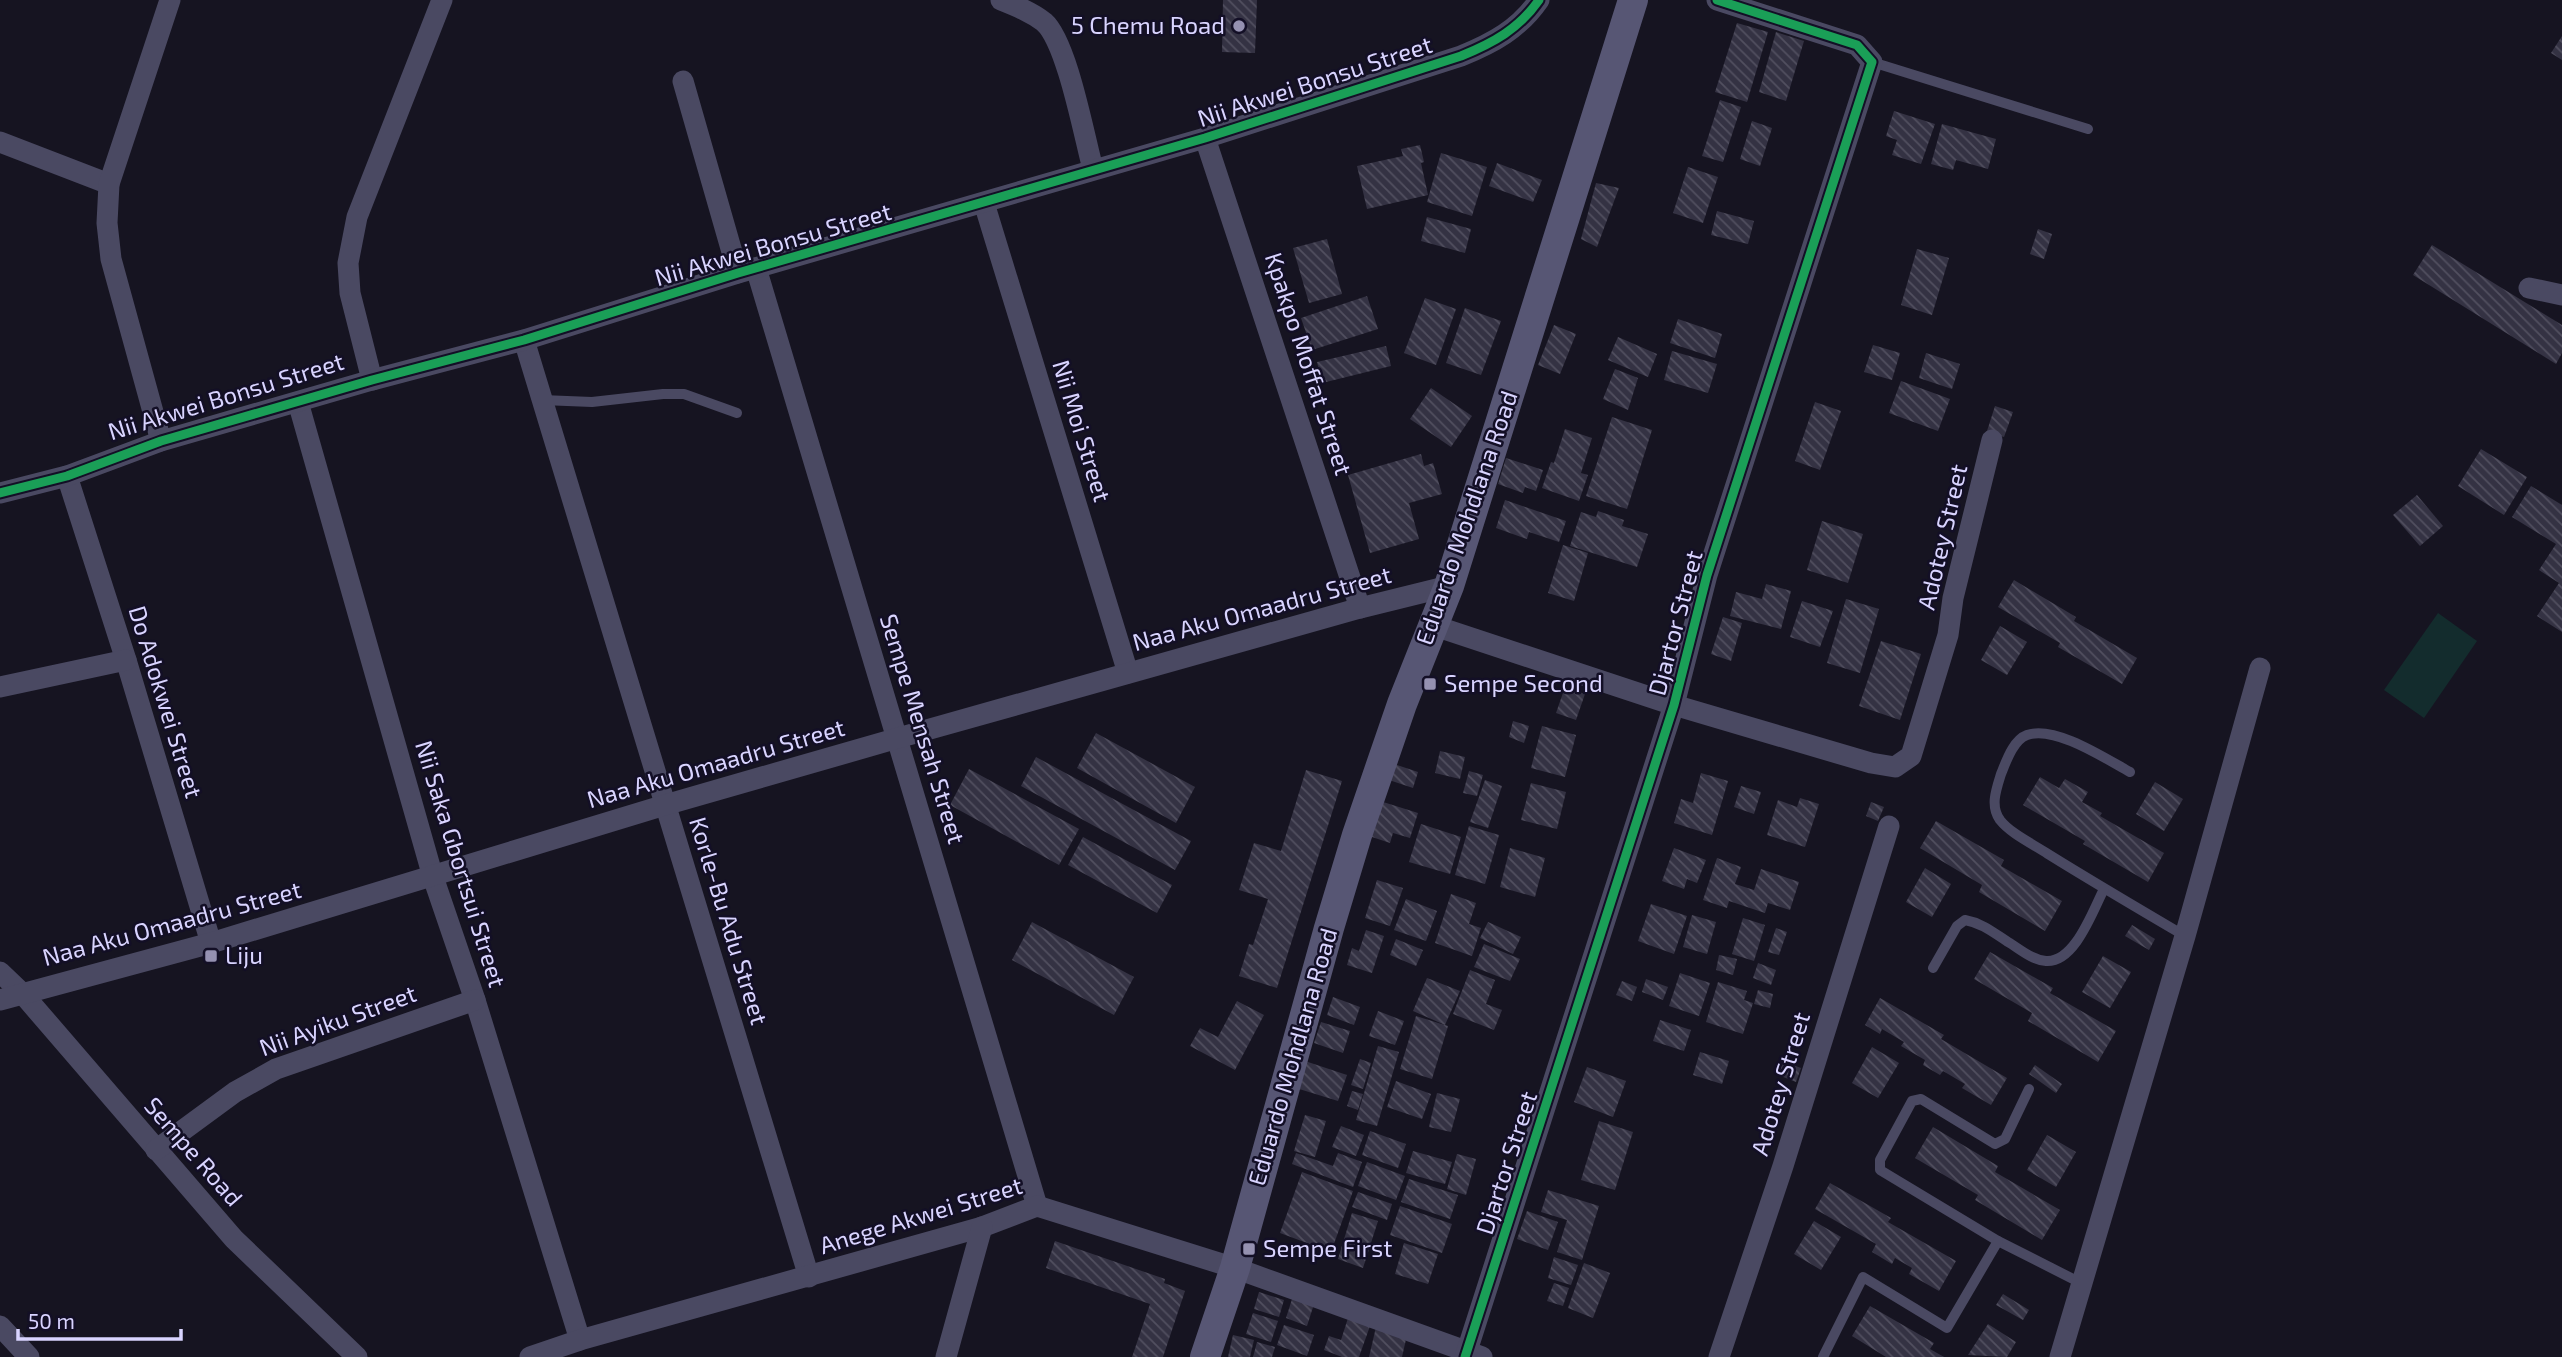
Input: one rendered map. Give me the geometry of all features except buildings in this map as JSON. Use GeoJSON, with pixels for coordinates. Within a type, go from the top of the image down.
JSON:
{"type":"FeatureCollection","features":[{"type":"Feature","properties":{"kind":"main road","name":"Eduardo Mohdlana Road"},"geometry":{"type":"LineString","coordinates":[[1205,1357],[1235,1268],[1357,835],[1402,704],[1449,586],[1633,0]]}},
{"type":"Feature","properties":{"kind":"street"},"geometry":{"type":"LineString","coordinates":[[161,441],[111,259],[107,223],[109,184],[170,0]]}},
{"type":"Feature","properties":{"kind":"street"},"geometry":{"type":"LineString","coordinates":[[372,380],[350,293],[348,263],[357,217],[442,0]]}},
{"type":"Feature","properties":{"kind":"street"},"geometry":{"type":"LineString","coordinates":[[1001,0],[1021,8],[1045,23],[1060,46],[1093,169]]}},
{"type":"Feature","properties":{"kind":"street","name":"Nii Akwei Bonsu Street"},"geometry":{"type":"LineString","coordinates":[[0,493],[67,476],[161,441],[372,380],[524,340],[747,271],[1205,138],[1483,47],[1526,18],[1539,0]]}},
{"type":"Feature","properties":{"kind":"street"},"geometry":{"type":"LineString","coordinates":[[1717,0],[1857,45],[1872,62]]}},
{"type":"Feature","properties":{"kind":"street","name":"Djartor Street"},"geometry":{"type":"LineString","coordinates":[[1472,1355],[1674,705],[1707,575],[1872,62]]}},
{"type":"Feature","properties":{"kind":"street","name":"Sempe Mensah Street"},"geometry":{"type":"LineString","coordinates":[[683,81],[898,738],[1037,1206]]}},
{"type":"Feature","properties":{"kind":"street","name":"Kpakpo Moffat Street"},"geometry":{"type":"LineString","coordinates":[[1205,138],[1360,608]]}},
{"type":"Feature","properties":{"kind":"street"},"geometry":{"type":"LineString","coordinates":[[0,142],[109,184]]}},
{"type":"Feature","properties":{"kind":"street","name":"Nii Moi Street"},"geometry":{"type":"LineString","coordinates":[[984,203],[1128,673]]}},
{"type":"Feature","properties":{"kind":"street"},"geometry":{"type":"LineString","coordinates":[[2529,288],[2562,295]]}},
{"type":"Feature","properties":{"kind":"street","name":"Korle-Bu Adu Street"},"geometry":{"type":"LineString","coordinates":[[524,340],[809,1277]]}},
{"type":"Feature","properties":{"kind":"street","name":"Nii Saka Gbortsui Street"},"geometry":{"type":"LineString","coordinates":[[298,402],[432,877],[475,1000],[573,1347]]}},
{"type":"Feature","properties":{"kind":"street","name":"Adotey Street"},"geometry":{"type":"LineString","coordinates":[[1674,705],[1871,763],[1895,767],[1904,762],[1911,756],[1948,635],[1955,586],[1992,440]]}},
{"type":"Feature","properties":{"kind":"street","name":"Do Adokwei Street"},"geometry":{"type":"LineString","coordinates":[[67,476],[126,660],[211,943]]}},
{"type":"Feature","properties":{"kind":"street","name":"Naa Aku Omaadru Street"},"geometry":{"type":"LineString","coordinates":[[0,1000],[211,943],[664,805],[898,738],[1360,608],[1449,586]]}},
{"type":"Feature","properties":{"kind":"street"},"geometry":{"type":"LineString","coordinates":[[1432,625],[1674,705]]}},
{"type":"Feature","properties":{"kind":"street"},"geometry":{"type":"LineString","coordinates":[[0,687],[126,660]]}},
{"type":"Feature","properties":{"kind":"street"},"geometry":{"type":"LineString","coordinates":[[2060,1357],[2185,936],[2260,668]]}},
{"type":"Feature","properties":{"kind":"street","name":"Adotey Street"},"geometry":{"type":"LineString","coordinates":[[1719,1357],[1788,1153],[1889,826]]}},
{"type":"Feature","properties":{"kind":"street","name":"Sempe Road"},"geometry":{"type":"LineString","coordinates":[[0,972],[22,993],[234,1239],[357,1357]]}},
{"type":"Feature","properties":{"kind":"street","name":"Nii Ayiku Street"},"geometry":{"type":"LineString","coordinates":[[156,1150],[235,1092],[276,1069],[475,1000]]}},
{"type":"Feature","properties":{"kind":"street","name":"Anege Akwei Street"},"geometry":{"type":"LineString","coordinates":[[530,1357],[573,1347],[982,1227],[1037,1206],[1235,1268],[1472,1355]]}},
{"type":"Feature","properties":{"kind":"street"},"geometry":{"type":"LineString","coordinates":[[946,1357],[982,1227]]}},
{"type":"Feature","properties":{"kind":"street"},"geometry":{"type":"LineString","coordinates":[[0,1326],[29,1357]]}},
{"type":"Feature","properties":{"kind":"lane"},"geometry":{"type":"LineString","coordinates":[[1872,62],[2088,129]]}},
{"type":"Feature","properties":{"kind":"lane"},"geometry":{"type":"LineString","coordinates":[[542,400],[592,402],[684,394],[737,413]]}},
{"type":"Feature","properties":{"kind":"lane"},"geometry":{"type":"LineString","coordinates":[[2130,772],[2077,743],[2047,734],[2027,735],[2016,744],[2004,766],[1994,805],[2000,820],[2015,832],[2104,889],[2185,936]]}},
{"type":"Feature","properties":{"kind":"lane"},"geometry":{"type":"LineString","coordinates":[[1933,968],[1957,926],[1965,920],[1978,922],[2032,957],[2048,961],[2062,957],[2077,942],[2104,889]]}},
{"type":"Feature","properties":{"kind":"lane"},"geometry":{"type":"LineString","coordinates":[[2029,1088],[2005,1139],[1995,1144],[1921,1099],[1912,1101],[1879,1165],[1880,1170],[1998,1241],[2081,1283]]}},
{"type":"Feature","properties":{"kind":"lane"},"geometry":{"type":"LineString","coordinates":[[1823,1357],[1863,1277],[1947,1328],[1998,1241]]}},
{"type":"Feature","properties":{"kind":"green space"},"geometry":{"type":"Polygon","coordinates":[[[2438,613],[2477,641],[2424,718],[2384,690],[2438,613]]]}},
{"type":"Feature","properties":{"kind":"cycle path"},"geometry":{"type":"LineString","coordinates":[[0,493],[67,476],[161,441],[372,380],[524,340],[738,273],[1205,138],[1461,56],[1484,46],[1514,27],[1539,0]]}},
{"type":"Feature","properties":{"kind":"cycle path"},"geometry":{"type":"LineString","coordinates":[[1465,1357],[1674,705],[1707,575],[1872,62],[1857,45],[1717,0]]}},
{"type":"Feature","properties":{"kind":"place","name":"5 Chemu Road"},"geometry":{"type":"Point","coordinates":[1239,26]}},
{"type":"Feature","properties":{"kind":"place","name":"Sempe Second"},"geometry":{"type":"Point","coordinates":[1430,684]}},
{"type":"Feature","properties":{"kind":"place","name":"Liju"},"geometry":{"type":"Point","coordinates":[211,956]}},
{"type":"Feature","properties":{"kind":"place","name":"Sempe First"},"geometry":{"type":"Point","coordinates":[1249,1249]}}]}
